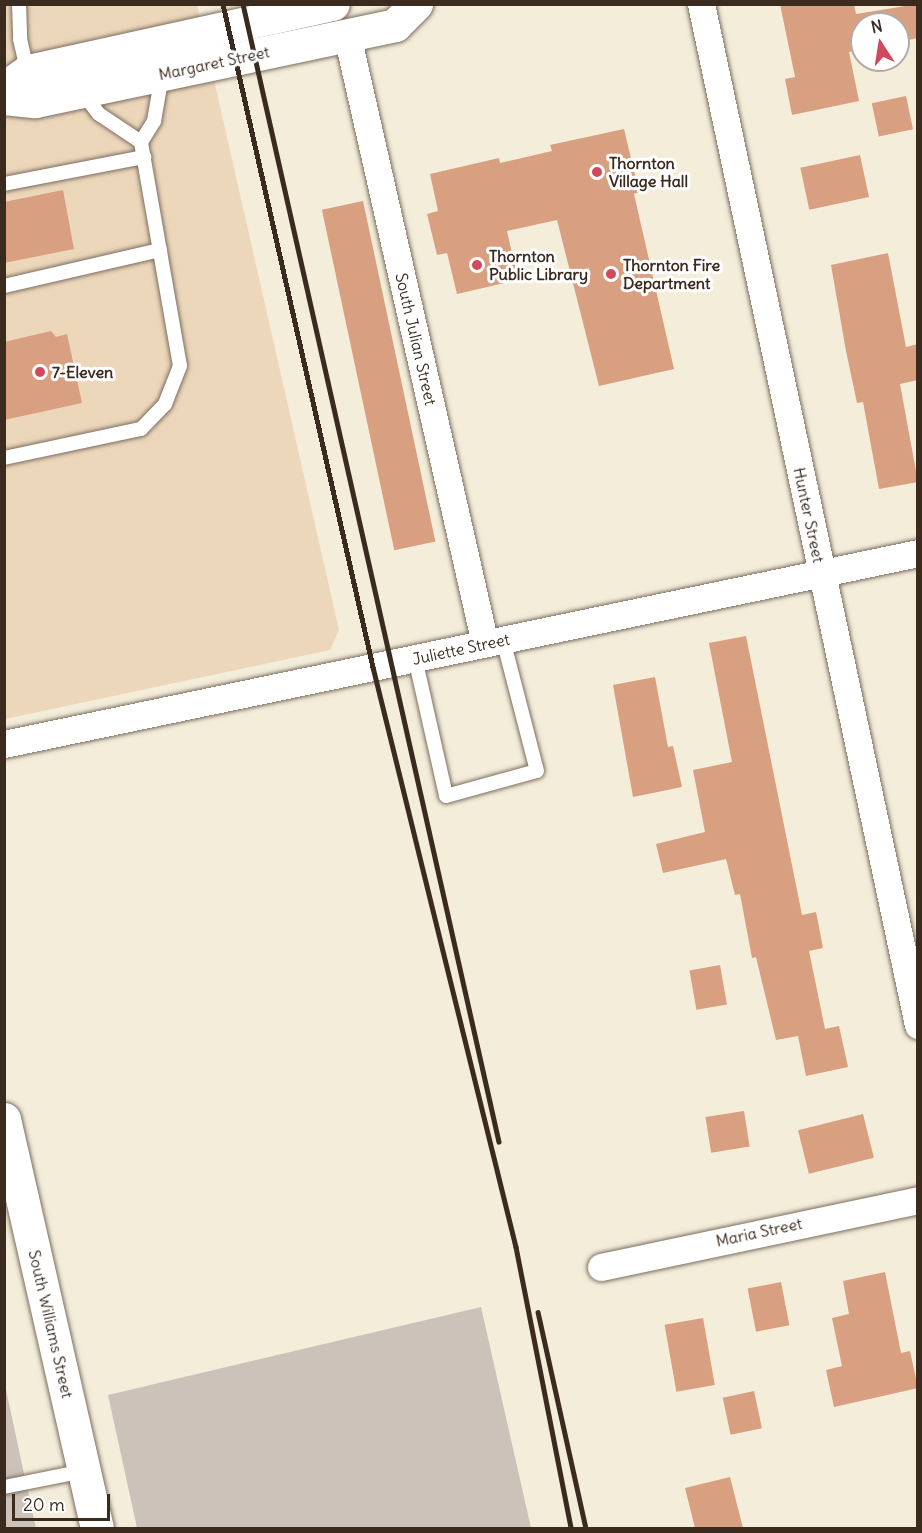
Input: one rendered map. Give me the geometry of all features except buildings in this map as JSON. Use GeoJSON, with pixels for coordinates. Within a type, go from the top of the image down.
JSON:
{"type":"FeatureCollection","features":[{"type":"Feature","properties":{"kind":"street","name":"Margaret Street"},"geometry":{"type":"LineString","coordinates":[[18,90],[82,91],[395,25],[416,4]]}},
{"type":"Feature","properties":{"kind":"street","name":"Hunter Street"},"geometry":{"type":"LineString","coordinates":[[701,4],[918,1025]]}},
{"type":"Feature","properties":{"kind":"street","name":"Margaret Street"},"geometry":{"type":"LineString","coordinates":[[18,90],[324,5]]}},
{"type":"Feature","properties":{"kind":"street","name":"South Julian Street"},"geometry":{"type":"LineString","coordinates":[[347,35],[494,642]]}},
{"type":"Feature","properties":{"kind":"street","name":"Juliette Street"},"geometry":{"type":"LineString","coordinates":[[4,744],[918,553]]}},
{"type":"Feature","properties":{"kind":"street","name":"South Williams Street"},"geometry":{"type":"LineString","coordinates":[[4,1119],[97,1528]]}},
{"type":"Feature","properties":{"kind":"street","name":"Maria Street"},"geometry":{"type":"LineString","coordinates":[[601,1267],[918,1200]]}},
{"type":"Feature","properties":{"kind":"lane"},"geometry":{"type":"LineString","coordinates":[[18,90],[19,4]]}},
{"type":"Feature","properties":{"kind":"lane"},"geometry":{"type":"LineString","coordinates":[[4,458],[141,429],[165,404],[180,366],[141,142],[154,121],[162,74]]}},
{"type":"Feature","properties":{"kind":"lane"},"geometry":{"type":"LineString","coordinates":[[82,91],[99,114],[141,142]]}},
{"type":"Feature","properties":{"kind":"lane"},"geometry":{"type":"LineString","coordinates":[[4,184],[144,157]]}},
{"type":"Feature","properties":{"kind":"lane"},"geometry":{"type":"LineString","coordinates":[[4,286],[160,250]]}},
{"type":"Feature","properties":{"kind":"lane"},"geometry":{"type":"LineString","coordinates":[[416,658],[446,796],[537,771],[494,642]]}},
{"type":"Feature","properties":{"kind":"lane"},"geometry":{"type":"LineString","coordinates":[[4,1487],[84,1471]]}},
{"type":"Feature","properties":{"kind":"shaded area"},"geometry":{"type":"Polygon","coordinates":[[[4,5],[197,5],[339,630],[330,650],[5,719],[4,5]]]}},
{"type":"Feature","properties":{"kind":"shaded area"},"geometry":{"type":"Polygon","coordinates":[[[481,1307],[531,1528],[137,1528],[108,1395],[481,1307]]]}},
{"type":"Feature","properties":{"kind":"shaded area"},"geometry":{"type":"Polygon","coordinates":[[[4,1380],[26,1483],[36,1528],[5,1528],[4,1380]]]}},
{"type":"Feature","properties":{"kind":"railway"},"geometry":{"type":"LineString","coordinates":[[223,4],[373,667],[516,1247],[571,1528]]}},
{"type":"Feature","properties":{"kind":"railway"},"geometry":{"type":"LineString","coordinates":[[243,4],[499,1142]]}},
{"type":"Feature","properties":{"kind":"railway"},"geometry":{"type":"LineString","coordinates":[[538,1312],[586,1528]]}},
{"type":"Feature","properties":{"kind":"place","name":"Thornton Village Hall"},"geometry":{"type":"Point","coordinates":[597,172]}},
{"type":"Feature","properties":{"kind":"place","name":"Thornton Public Library"},"geometry":{"type":"Point","coordinates":[477,265]}},
{"type":"Feature","properties":{"kind":"place","name":"Thornton Fire Department"},"geometry":{"type":"Point","coordinates":[611,274]}},
{"type":"Feature","properties":{"kind":"place","name":"7-Eleven"},"geometry":{"type":"Point","coordinates":[40,372]}}]}
